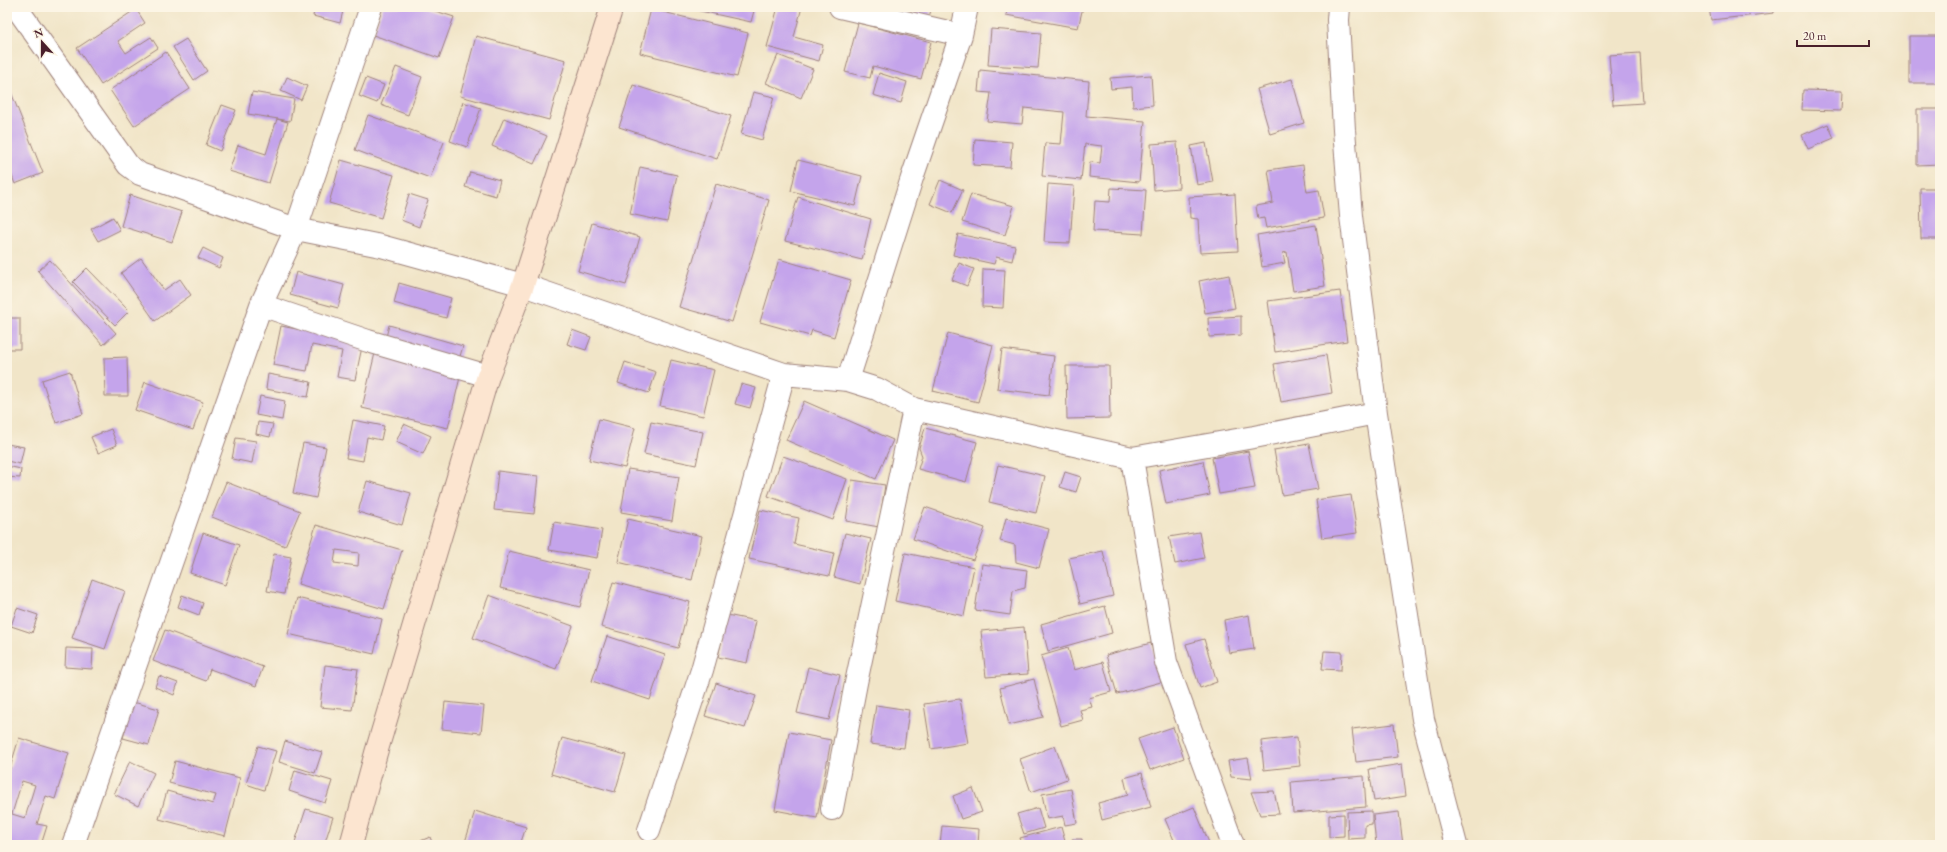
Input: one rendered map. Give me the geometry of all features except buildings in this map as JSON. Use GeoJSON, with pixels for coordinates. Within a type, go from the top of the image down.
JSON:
{"type":"FeatureCollection","features":[{"type":"Feature","properties":{"kind":"main road"},"geometry":{"type":"LineString","coordinates":[[351,845],[378,745],[488,376],[523,285],[612,7]]}},
{"type":"Feature","properties":{"kind":"street"},"geometry":{"type":"LineString","coordinates":[[16,7],[128,165],[140,174],[296,229],[381,246],[523,285],[784,374],[848,380],[877,389],[914,409],[1132,458],[1254,437],[1376,413]]}},
{"type":"Feature","properties":{"kind":"street"},"geometry":{"type":"LineString","coordinates":[[72,845],[261,305],[296,229],[371,7]]}},
{"type":"Feature","properties":{"kind":"street"},"geometry":{"type":"LineString","coordinates":[[840,7],[961,35]]}},
{"type":"Feature","properties":{"kind":"street"},"geometry":{"type":"LineString","coordinates":[[848,380],[912,178],[961,35],[968,7]]}},
{"type":"Feature","properties":{"kind":"street"},"geometry":{"type":"LineString","coordinates":[[1340,7],[1338,20],[1346,161],[1363,321],[1423,719],[1456,845]]}},
{"type":"Feature","properties":{"kind":"street"},"geometry":{"type":"LineString","coordinates":[[261,305],[368,341],[488,376]]}},
{"type":"Feature","properties":{"kind":"street"},"geometry":{"type":"LineString","coordinates":[[649,830],[702,670],[784,374]]}},
{"type":"Feature","properties":{"kind":"street"},"geometry":{"type":"LineString","coordinates":[[832,809],[856,683],[914,409]]}},
{"type":"Feature","properties":{"kind":"street"},"geometry":{"type":"LineString","coordinates":[[1132,458],[1166,662],[1233,845]]}}]}
